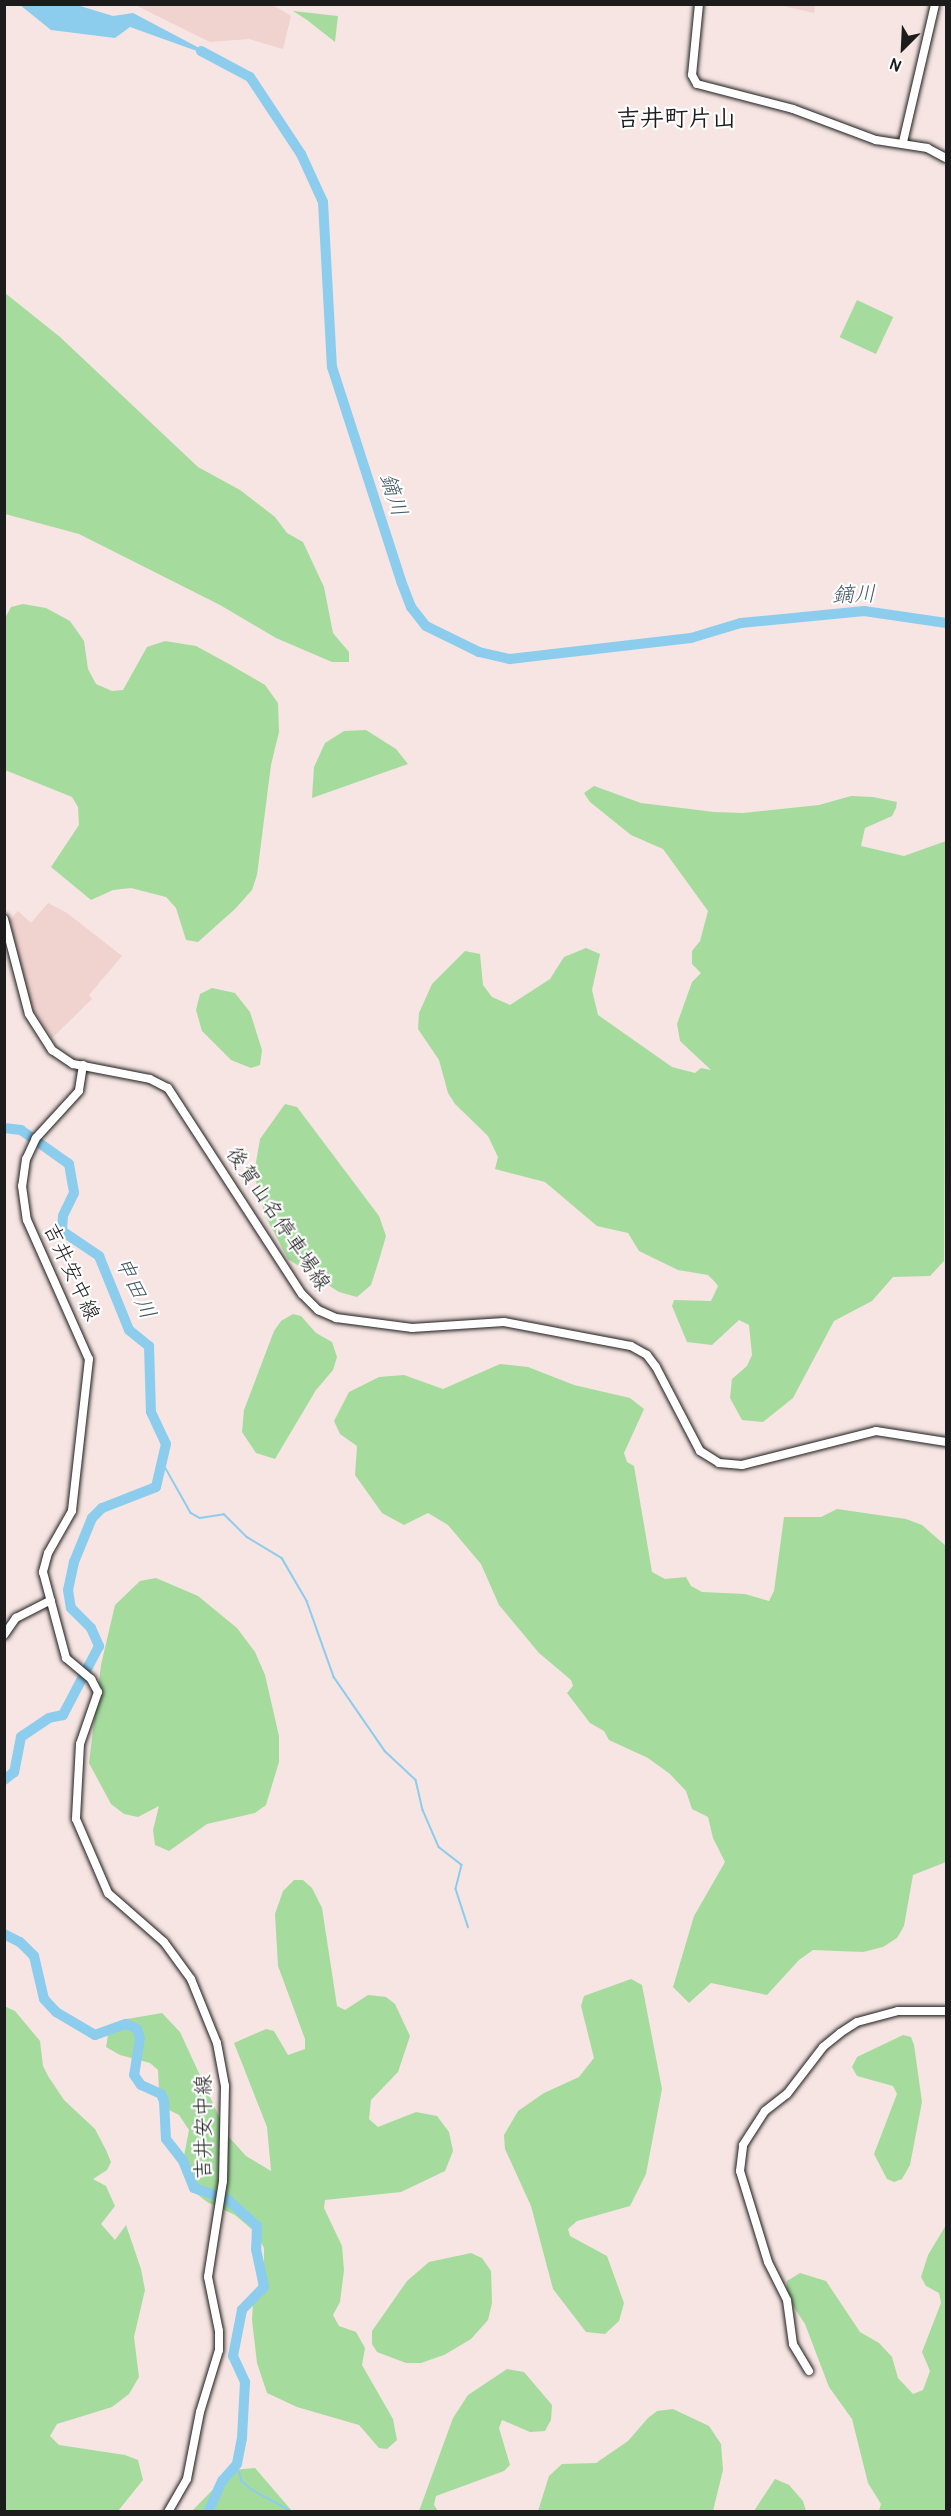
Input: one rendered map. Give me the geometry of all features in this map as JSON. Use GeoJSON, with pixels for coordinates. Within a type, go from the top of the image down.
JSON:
{"type":"FeatureCollection","features":[{"type":"Feature","properties":{"kind":"main road"},"geometry":{"type":"LineString","coordinates":[[699,4],[692,75],[697,84],[793,110],[876,140],[903,142],[946,158]]}},
{"type":"Feature","properties":{"kind":"main road"},"geometry":{"type":"LineString","coordinates":[[903,142],[935,4]]}},
{"type":"Feature","properties":{"kind":"main road"},"geometry":{"type":"LineString","coordinates":[[4,919],[30,1016],[59,1056],[83,1065]]}},
{"type":"Feature","properties":{"kind":"main road","name":"吉井安中線"},"geometry":{"type":"LineString","coordinates":[[83,1065],[79,1091],[43,1128],[31,1146],[22,1186],[27,1220],[82,1339],[90,1369],[72,1511],[44,1562],[66,1658],[95,1685],[97,1699],[80,1744],[76,1819],[108,1893],[164,1942],[191,1978],[222,2063],[223,2181],[208,2277],[219,2331],[219,2350],[200,2412],[187,2479],[168,2511]]}},
{"type":"Feature","properties":{"kind":"main road","name":"後賀山名停車場線"},"geometry":{"type":"LineString","coordinates":[[83,1065],[150,1079],[168,1088],[302,1294],[318,1310],[336,1318],[412,1328],[504,1322],[631,1346],[647,1355],[656,1367],[700,1451],[719,1463],[742,1465],[876,1431],[946,1442]]}},
{"type":"Feature","properties":{"kind":"main road"},"geometry":{"type":"LineString","coordinates":[[4,1635],[16,1618],[51,1600]]}},
{"type":"Feature","properties":{"kind":"main road"},"geometry":{"type":"LineString","coordinates":[[809,2371],[793,2344],[787,2300],[768,2262],[740,2170],[743,2145],[765,2111],[786,2094],[824,2047],[840,2033],[864,2020],[898,2011],[946,2011]]}},
{"type":"Feature","properties":{"kind":"shaded area"},"geometry":{"type":"Polygon","coordinates":[[[135,5],[273,5],[291,16],[283,49],[249,39],[210,42],[135,5]]]}},
{"type":"Feature","properties":{"kind":"shaded area"},"geometry":{"type":"Polygon","coordinates":[[[779,5],[815,5],[814,13],[779,5]]]}},
{"type":"Feature","properties":{"kind":"shaded area"},"geometry":{"type":"Polygon","coordinates":[[[48,903],[67,913],[122,956],[89,995],[92,999],[52,1038],[30,1004],[10,920],[18,911],[31,923],[48,903]]]}},
{"type":"Feature","properties":{"kind":"green space"},"geometry":{"type":"Polygon","coordinates":[[[293,11],[338,16],[335,42],[307,20],[293,11]]]}},
{"type":"Feature","properties":{"kind":"green space"},"geometry":{"type":"Polygon","coordinates":[[[5,293],[60,337],[198,467],[240,490],[275,517],[287,533],[303,542],[324,587],[333,633],[349,652],[349,662],[332,662],[276,638],[220,605],[79,534],[5,514],[5,293]]]}},
{"type":"Feature","properties":{"kind":"green space"},"geometry":{"type":"Polygon","coordinates":[[[857,300],[893,317],[876,354],[840,337],[857,300]]]}},
{"type":"Feature","properties":{"kind":"green space"},"geometry":{"type":"Polygon","coordinates":[[[23,604],[46,608],[70,621],[84,641],[88,669],[96,684],[112,691],[123,690],[147,647],[165,641],[196,646],[229,664],[265,685],[278,703],[279,732],[271,765],[257,875],[252,890],[235,909],[198,942],[186,940],[176,908],[166,897],[131,888],[113,890],[91,900],[51,867],[79,825],[78,807],[72,797],[5,770],[5,618],[11,607],[23,604]]]}},
{"type":"Feature","properties":{"kind":"green space"},"geometry":{"type":"Polygon","coordinates":[[[366,730],[396,749],[408,764],[312,798],[314,767],[325,743],[344,731],[366,730]]]}},
{"type":"Feature","properties":{"kind":"green space"},"geometry":{"type":"Polygon","coordinates":[[[594,786],[641,803],[714,812],[743,813],[819,805],[851,796],[873,797],[897,802],[896,808],[892,816],[865,828],[861,846],[904,856],[946,841],[944,1261],[930,1276],[893,1277],[872,1301],[834,1321],[793,1398],[763,1422],[742,1420],[730,1398],[732,1379],[747,1366],[752,1355],[749,1325],[739,1320],[712,1345],[687,1342],[672,1306],[674,1300],[711,1301],[718,1286],[714,1281],[708,1275],[678,1270],[639,1251],[628,1233],[597,1226],[545,1182],[495,1169],[498,1157],[488,1136],[455,1104],[448,1093],[439,1060],[418,1029],[419,1013],[432,984],[465,951],[480,954],[483,985],[492,997],[510,1005],[550,979],[564,957],[586,948],[600,954],[592,990],[598,1015],[672,1067],[695,1073],[701,1068],[711,1070],[680,1041],[677,1024],[692,982],[701,973],[692,964],[692,951],[700,941],[708,911],[663,849],[631,835],[590,802],[584,793],[594,786]]]}},
{"type":"Feature","properties":{"kind":"green space"},"geometry":{"type":"Polygon","coordinates":[[[212,988],[235,993],[250,1012],[262,1050],[260,1065],[251,1068],[231,1060],[202,1031],[196,1010],[200,994],[212,988]]]}},
{"type":"Feature","properties":{"kind":"green space"},"geometry":{"type":"Polygon","coordinates":[[[285,1104],[297,1107],[379,1216],[386,1236],[371,1285],[357,1297],[339,1292],[288,1259],[265,1215],[254,1174],[260,1139],[285,1104]]]}},
{"type":"Feature","properties":{"kind":"green space"},"geometry":{"type":"Polygon","coordinates":[[[293,1314],[301,1316],[316,1333],[332,1342],[337,1357],[333,1370],[316,1390],[275,1459],[256,1453],[242,1432],[244,1410],[274,1331],[281,1321],[293,1314]]]}},
{"type":"Feature","properties":{"kind":"green space"},"geometry":{"type":"Polygon","coordinates":[[[500,1364],[528,1367],[574,1385],[630,1398],[644,1409],[624,1453],[627,1462],[634,1466],[652,1572],[665,1579],[686,1577],[691,1586],[702,1592],[745,1594],[769,1601],[774,1591],[784,1517],[821,1517],[837,1509],[906,1519],[922,1525],[946,1546],[946,1862],[913,1875],[904,1926],[897,1938],[883,1947],[863,1952],[813,1950],[799,1960],[767,1995],[711,1983],[689,2003],[673,1987],[694,1916],[725,1862],[713,1838],[708,1817],[692,1809],[686,1791],[670,1774],[648,1758],[609,1740],[604,1731],[590,1723],[567,1693],[573,1686],[571,1680],[539,1653],[499,1605],[481,1564],[448,1525],[428,1513],[404,1525],[382,1513],[355,1475],[357,1446],[340,1434],[334,1421],[349,1392],[379,1377],[404,1375],[443,1389],[500,1364]]]}},
{"type":"Feature","properties":{"kind":"green space"},"geometry":{"type":"Polygon","coordinates":[[[156,1578],[198,1596],[237,1628],[255,1652],[265,1675],[279,1736],[279,1762],[266,1805],[255,1813],[207,1824],[169,1851],[155,1845],[153,1830],[159,1806],[138,1817],[124,1814],[111,1804],[89,1763],[101,1665],[115,1605],[140,1581],[156,1578]]]}},
{"type":"Feature","properties":{"kind":"green space"},"geometry":{"type":"Polygon","coordinates":[[[294,1880],[303,1880],[312,1888],[322,1908],[337,2006],[345,2010],[368,1995],[386,1997],[395,2004],[410,2036],[398,2072],[371,2100],[369,2119],[378,2127],[416,2112],[437,2116],[449,2132],[453,2151],[445,2171],[401,2192],[325,2200],[324,2208],[342,2246],[344,2270],[340,2302],[333,2315],[339,2326],[356,2332],[365,2348],[362,2365],[393,2419],[397,2440],[387,2449],[379,2448],[359,2425],[297,2407],[267,2393],[257,2363],[252,2320],[253,2302],[264,2268],[264,2248],[255,2232],[235,2215],[207,2202],[192,2190],[184,2156],[189,2130],[179,2115],[169,2110],[168,2098],[159,2091],[158,2070],[150,2063],[120,2055],[106,2047],[109,2029],[127,2019],[162,2013],[180,2032],[228,2136],[246,2156],[271,2171],[267,2127],[234,2043],[266,2029],[274,2031],[288,2055],[305,2049],[305,2039],[278,1966],[275,1914],[283,1891],[294,1880]]]}},
{"type":"Feature","properties":{"kind":"green space"},"geometry":{"type":"Polygon","coordinates":[[[631,1979],[642,1985],[662,2089],[646,2174],[630,2206],[577,2221],[568,2229],[570,2236],[607,2256],[624,2303],[619,2321],[605,2334],[586,2332],[553,2289],[531,2206],[505,2149],[504,2135],[518,2111],[544,2093],[579,2077],[594,2058],[581,2006],[584,1996],[631,1979]]]}},
{"type":"Feature","properties":{"kind":"green space"},"geometry":{"type":"Polygon","coordinates":[[[4,2006],[15,2011],[40,2041],[43,2066],[48,2076],[64,2100],[95,2129],[106,2150],[111,2162],[107,2170],[93,2179],[106,2186],[115,2206],[101,2224],[115,2240],[126,2225],[141,2269],[145,2290],[134,2337],[139,2377],[129,2394],[112,2407],[57,2424],[50,2436],[59,2445],[125,2455],[138,2460],[143,2480],[118,2511],[5,2511],[4,2006]]]}},
{"type":"Feature","properties":{"kind":"green space"},"geometry":{"type":"Polygon","coordinates":[[[903,2035],[911,2037],[914,2045],[922,2102],[910,2165],[902,2179],[894,2182],[887,2179],[874,2154],[897,2094],[893,2086],[857,2076],[852,2067],[857,2057],[903,2035]]]}},
{"type":"Feature","properties":{"kind":"green space"},"geometry":{"type":"Polygon","coordinates":[[[946,2225],[946,2511],[879,2511],[881,2504],[868,2483],[852,2419],[829,2387],[805,2324],[786,2295],[787,2281],[800,2273],[826,2281],[860,2332],[879,2343],[892,2357],[898,2378],[913,2394],[923,2390],[930,2371],[922,2352],[941,2303],[939,2293],[926,2286],[921,2277],[928,2255],[946,2225]]]}},
{"type":"Feature","properties":{"kind":"green space"},"geometry":{"type":"Polygon","coordinates":[[[471,2253],[482,2258],[491,2271],[492,2303],[488,2320],[471,2339],[444,2355],[421,2363],[406,2363],[377,2352],[372,2344],[372,2331],[407,2281],[429,2262],[471,2253]]]}},
{"type":"Feature","properties":{"kind":"green space"},"geometry":{"type":"Polygon","coordinates":[[[507,2369],[524,2372],[552,2405],[551,2420],[545,2431],[530,2432],[502,2420],[499,2428],[510,2465],[504,2471],[436,2496],[434,2505],[438,2511],[419,2511],[453,2418],[468,2395],[507,2369]]]}},
{"type":"Feature","properties":{"kind":"green space"},"geometry":{"type":"Polygon","coordinates":[[[673,2409],[709,2426],[721,2444],[723,2470],[713,2511],[538,2511],[549,2476],[562,2464],[596,2463],[628,2441],[657,2411],[673,2409]]]}},
{"type":"Feature","properties":{"kind":"green space"},"geometry":{"type":"Polygon","coordinates":[[[255,2468],[292,2511],[192,2511],[232,2470],[255,2468]]]}},
{"type":"Feature","properties":{"kind":"green space"},"geometry":{"type":"Polygon","coordinates":[[[775,2479],[789,2485],[803,2501],[806,2511],[754,2511],[775,2479]]]}},
{"type":"Feature","properties":{"kind":"water"},"geometry":{"type":"Polygon","coordinates":[[[20,5],[77,5],[113,16],[133,13],[222,60],[130,27],[115,38],[51,30],[20,5]]]}},
{"type":"Feature","properties":{"kind":"waterway","name":"鏑川"},"geometry":{"type":"LineString","coordinates":[[201,51],[250,77],[301,154],[323,202],[332,367],[401,581],[411,607],[426,626],[479,652],[510,659],[691,638],[741,623],[864,611],[946,623]]}},
{"type":"Feature","properties":{"kind":"waterway","name":"申田川"},"geometry":{"type":"LineString","coordinates":[[4,1128],[21,1130],[69,1164],[74,1193],[63,1216],[62,1231],[99,1256],[129,1330],[149,1346],[151,1412],[166,1444],[156,1487],[102,1508],[92,1518],[74,1562],[68,1590],[71,1608],[91,1628],[99,1646],[63,1715],[49,1718],[21,1737],[14,1772],[4,1780]]}},
{"type":"Feature","properties":{"kind":"waterway"},"geometry":{"type":"LineString","coordinates":[[164,1465],[191,1513],[200,1518],[224,1514],[247,1537],[282,1558],[307,1601],[334,1677],[385,1751],[416,1780],[423,1810],[439,1847],[462,1865],[456,1889],[468,1927]]}},
{"type":"Feature","properties":{"kind":"waterway","name":"申田川"},"geometry":{"type":"LineString","coordinates":[[4,1934],[20,1942],[34,1956],[44,1999],[56,2012],[95,2035],[126,2024],[137,2029],[140,2038],[134,2075],[141,2085],[161,2094],[164,2101],[166,2139],[183,2161],[194,2188],[228,2200],[257,2226],[256,2249],[264,2287],[242,2310],[233,2356],[245,2382],[242,2438],[237,2464],[222,2481],[208,2512]]}},
{"type":"Feature","properties":{"kind":"waterway"},"geometry":{"type":"LineString","coordinates":[[237,2464],[242,2481],[251,2489],[293,2512]]}},
{"type":"Feature","properties":{"kind":"district","name":"吉井町片山"},"geometry":{"type":"Point","coordinates":[676,119]}}]}
